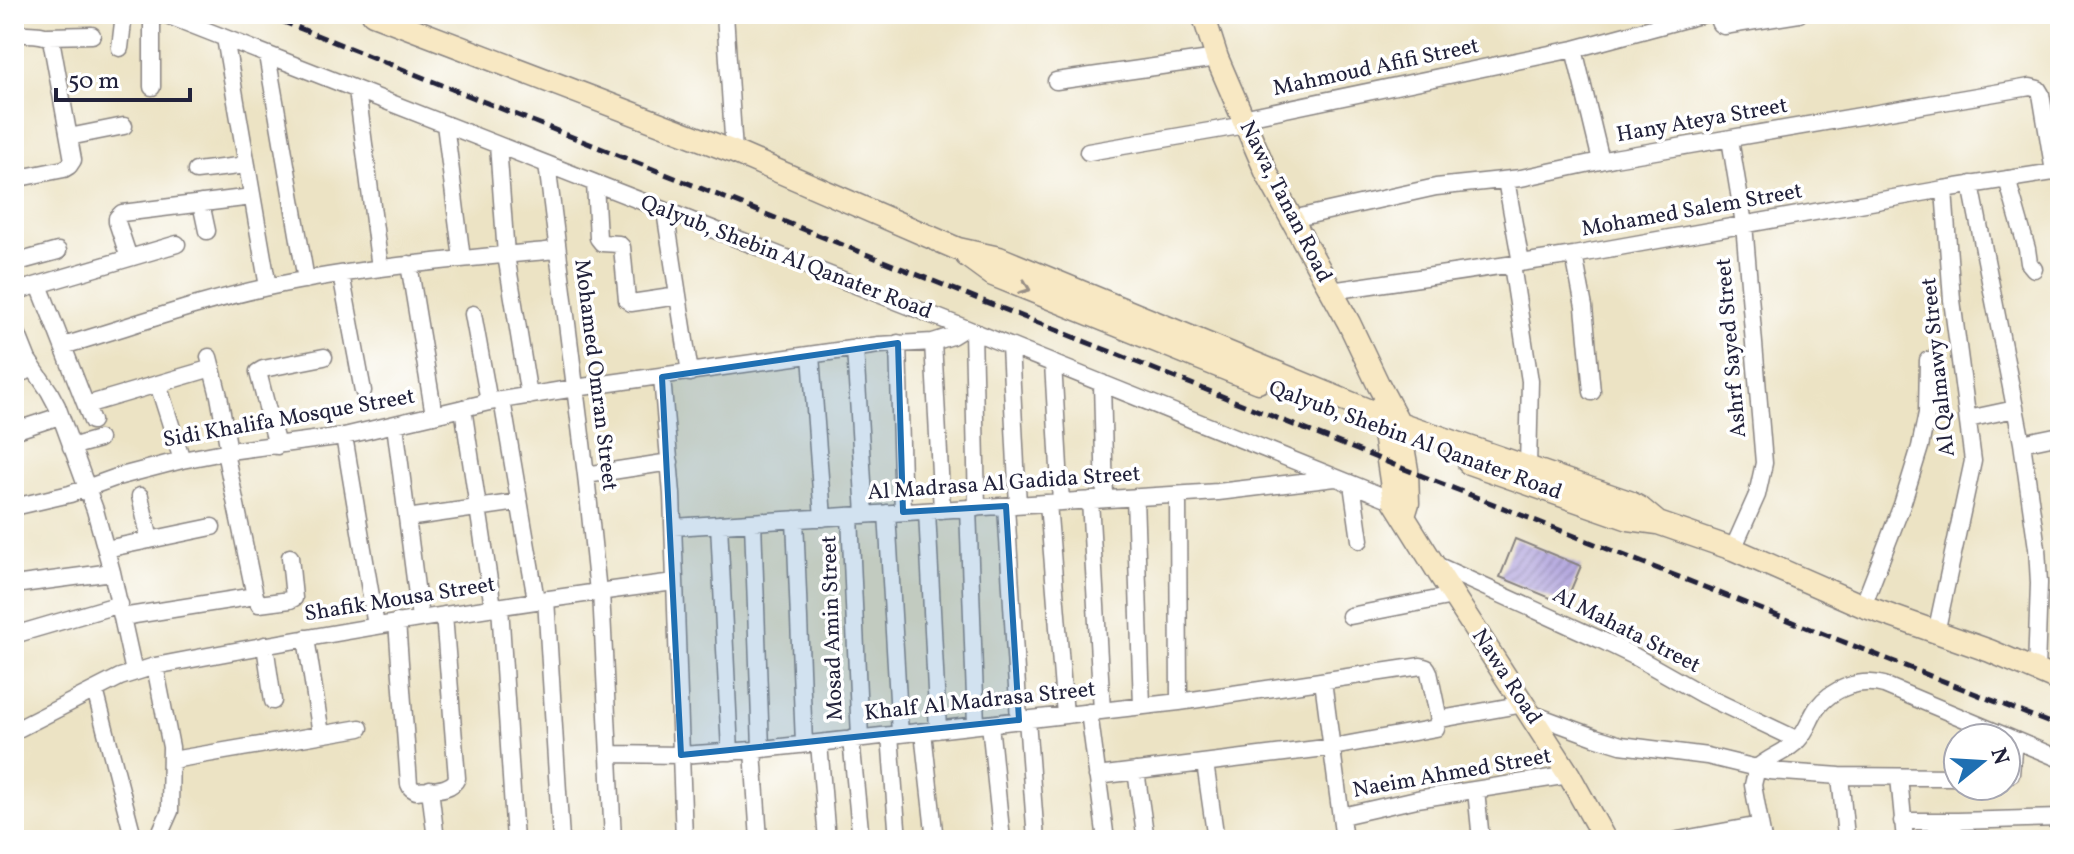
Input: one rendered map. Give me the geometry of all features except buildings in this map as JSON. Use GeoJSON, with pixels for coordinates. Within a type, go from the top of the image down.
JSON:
{"type":"FeatureCollection","features":[{"type":"Feature","properties":{"kind":"main road","name":"Qalyub, Shebin Al Qanater Road"},"geometry":{"type":"LineString","coordinates":[[373,14],[734,152],[958,249],[993,275],[1629,519],[1658,523],[1733,549],[1863,606],[1990,651],[2060,681]]}},
{"type":"Feature","properties":{"kind":"main road","name":"Nawa, Tanan Road"},"geometry":{"type":"LineString","coordinates":[[1203,14],[1243,122],[1267,174],[1349,323],[1378,384],[1392,428]]}},
{"type":"Feature","properties":{"kind":"main road","name":"Qalyub, Shebin Al Qanater Road"},"geometry":{"type":"LineString","coordinates":[[1392,428],[1528,467],[1629,502],[1658,523]]}},
{"type":"Feature","properties":{"kind":"main road","name":"Nawa Road"},"geometry":{"type":"LineString","coordinates":[[1392,428],[1402,507],[1432,563],[1569,775],[1605,840]]}},
{"type":"Feature","properties":{"kind":"street"},"geometry":{"type":"LineString","coordinates":[[120,48],[124,14]]}},
{"type":"Feature","properties":{"kind":"street"},"geometry":{"type":"LineString","coordinates":[[152,14],[152,87]]}},
{"type":"Feature","properties":{"kind":"street","name":"Qalyub, Shebin Al Qanater Road"},"geometry":{"type":"LineString","coordinates":[[164,14],[1053,363],[1402,507]]}},
{"type":"Feature","properties":{"kind":"street"},"geometry":{"type":"LineString","coordinates":[[725,14],[734,152]]}},
{"type":"Feature","properties":{"kind":"street","name":"Mahmoud Afifi Street"},"geometry":{"type":"LineString","coordinates":[[1088,152],[1243,122],[1574,49],[1704,14]]}},
{"type":"Feature","properties":{"kind":"street"},"geometry":{"type":"LineString","coordinates":[[1716,14],[1723,26],[1755,17],[1799,14]]}},
{"type":"Feature","properties":{"kind":"street"},"geometry":{"type":"LineString","coordinates":[[14,33],[92,35]]}},
{"type":"Feature","properties":{"kind":"street"},"geometry":{"type":"LineString","coordinates":[[14,179],[64,169],[73,160],[53,44],[48,36]]}},
{"type":"Feature","properties":{"kind":"street"},"geometry":{"type":"LineString","coordinates":[[225,38],[268,287]]}},
{"type":"Feature","properties":{"kind":"street"},"geometry":{"type":"LineString","coordinates":[[1574,49],[1601,161]]}},
{"type":"Feature","properties":{"kind":"street"},"geometry":{"type":"LineString","coordinates":[[267,55],[306,280]]}},
{"type":"Feature","properties":{"kind":"street"},"geometry":{"type":"LineString","coordinates":[[1056,81],[1217,58]]}},
{"type":"Feature","properties":{"kind":"street","name":"Hany Ateya Street"},"geometry":{"type":"LineString","coordinates":[[1292,219],[1428,188],[1542,174],[1601,161],[2030,87],[2038,89],[2041,94],[2057,171]]}},
{"type":"Feature","properties":{"kind":"street"},"geometry":{"type":"LineString","coordinates":[[357,90],[380,268]]}},
{"type":"Feature","properties":{"kind":"street"},"geometry":{"type":"LineString","coordinates":[[445,124],[462,259]]}},
{"type":"Feature","properties":{"kind":"street"},"geometry":{"type":"LineString","coordinates":[[71,145],[124,126]]}},
{"type":"Feature","properties":{"kind":"street","name":"Ashrf Sayed Street"},"geometry":{"type":"LineString","coordinates":[[1730,139],[1744,224],[1764,463],[1757,495],[1733,549]]}},
{"type":"Feature","properties":{"kind":"street"},"geometry":{"type":"LineString","coordinates":[[498,145],[506,255],[529,396]]}},
{"type":"Feature","properties":{"kind":"street","name":"Mohamed Omran Street"},"geometry":{"type":"LineString","coordinates":[[547,164],[600,592],[613,840]]}},
{"type":"Feature","properties":{"kind":"street"},"geometry":{"type":"LineString","coordinates":[[196,171],[247,165]]}},
{"type":"Feature","properties":{"kind":"street","name":"Mohamed Salem Street"},"geometry":{"type":"LineString","coordinates":[[1331,291],[1574,255],[2057,171]]}},
{"type":"Feature","properties":{"kind":"street"},"geometry":{"type":"LineString","coordinates":[[2007,179],[2029,263],[2034,269]]}},
{"type":"Feature","properties":{"kind":"street"},"geometry":{"type":"LineString","coordinates":[[1506,180],[1530,381],[1528,467]]}},
{"type":"Feature","properties":{"kind":"street"},"geometry":{"type":"LineString","coordinates":[[595,183],[598,238],[602,243],[622,247],[627,300],[631,303],[678,296]]}},
{"type":"Feature","properties":{"kind":"street"},"geometry":{"type":"LineString","coordinates":[[1971,184],[2022,443],[2039,566],[2036,671]]}},
{"type":"Feature","properties":{"kind":"street","name":"Al Qalmawy Street"},"geometry":{"type":"LineString","coordinates":[[1936,633],[1973,461],[1952,300],[1944,189]]}},
{"type":"Feature","properties":{"kind":"street"},"geometry":{"type":"LineString","coordinates":[[129,258],[117,222],[119,215],[252,197]]}},
{"type":"Feature","properties":{"kind":"street"},"geometry":{"type":"LineString","coordinates":[[201,203],[207,231]]}},
{"type":"Feature","properties":{"kind":"street"},"geometry":{"type":"LineString","coordinates":[[665,211],[690,373]]}},
{"type":"Feature","properties":{"kind":"street"},"geometry":{"type":"LineString","coordinates":[[14,292],[177,244]]}},
{"type":"Feature","properties":{"kind":"street"},"geometry":{"type":"LineString","coordinates":[[63,346],[268,287],[409,264],[557,250]]}},
{"type":"Feature","properties":{"kind":"street"},"geometry":{"type":"LineString","coordinates":[[14,263],[58,251]]}},
{"type":"Feature","properties":{"kind":"street"},"geometry":{"type":"LineString","coordinates":[[1574,255],[1584,307],[1592,392]]}},
{"type":"Feature","properties":{"kind":"street"},"geometry":{"type":"LineString","coordinates":[[409,264],[434,415]]}},
{"type":"Feature","properties":{"kind":"street"},"geometry":{"type":"LineString","coordinates":[[341,274],[363,391]]}},
{"type":"Feature","properties":{"kind":"street"},"geometry":{"type":"LineString","coordinates":[[39,285],[92,421]]}},
{"type":"Feature","properties":{"kind":"street"},"geometry":{"type":"LineString","coordinates":[[473,314],[541,599],[561,840]]}},
{"type":"Feature","properties":{"kind":"street"},"geometry":{"type":"LineString","coordinates":[[14,325],[33,369],[49,391],[60,416],[95,510],[134,672]]}},
{"type":"Feature","properties":{"kind":"street"},"geometry":{"type":"LineString","coordinates":[[935,840],[930,731],[935,510],[933,342],[969,330],[972,508],[983,724],[1002,840]]}},
{"type":"Feature","properties":{"kind":"street","name":"Sidi Khalifa Mosque Street"},"geometry":{"type":"LineString","coordinates":[[14,507],[182,460],[344,436],[496,401],[855,348],[933,342]]}},
{"type":"Feature","properties":{"kind":"street"},"geometry":{"type":"LineString","coordinates":[[898,343],[895,513],[898,840]]}},
{"type":"Feature","properties":{"kind":"street"},"geometry":{"type":"LineString","coordinates":[[1010,346],[1012,505],[1023,720],[1036,840]]}},
{"type":"Feature","properties":{"kind":"street","name":"Mosad Amin Street"},"geometry":{"type":"LineString","coordinates":[[855,348],[858,516],[855,739],[861,840]]}},
{"type":"Feature","properties":{"kind":"street"},"geometry":{"type":"LineString","coordinates":[[811,355],[823,518]]}},
{"type":"Feature","properties":{"kind":"street"},"geometry":{"type":"LineString","coordinates":[[239,377],[324,357]]}},
{"type":"Feature","properties":{"kind":"street"},"geometry":{"type":"LineString","coordinates":[[1863,606],[1902,505],[1920,447],[1927,413],[1928,360]]}},
{"type":"Feature","properties":{"kind":"street"},"geometry":{"type":"LineString","coordinates":[[86,405],[158,384],[210,363],[225,423],[227,451],[258,600]]}},
{"type":"Feature","properties":{"kind":"street"},"geometry":{"type":"LineString","coordinates":[[1053,363],[1055,503],[1065,715]]}},
{"type":"Feature","properties":{"kind":"street"},"geometry":{"type":"LineString","coordinates":[[14,375],[33,369]]}},
{"type":"Feature","properties":{"kind":"street"},"geometry":{"type":"LineString","coordinates":[[258,372],[277,446]]}},
{"type":"Feature","properties":{"kind":"street"},"geometry":{"type":"LineString","coordinates":[[662,377],[674,527],[684,840]]}},
{"type":"Feature","properties":{"kind":"street"},"geometry":{"type":"LineString","coordinates":[[1102,383],[1097,500],[1095,712],[1097,776],[1106,840]]}},
{"type":"Feature","properties":{"kind":"street"},"geometry":{"type":"LineString","coordinates":[[158,384],[182,460]]}},
{"type":"Feature","properties":{"kind":"street"},"geometry":{"type":"LineString","coordinates":[[463,408],[496,607],[515,840]]}},
{"type":"Feature","properties":{"kind":"street"},"geometry":{"type":"LineString","coordinates":[[1968,419],[2015,409]]}},
{"type":"Feature","properties":{"kind":"street"},"geometry":{"type":"LineString","coordinates":[[14,431],[60,416]]}},
{"type":"Feature","properties":{"kind":"street"},"geometry":{"type":"LineString","coordinates":[[395,425],[420,618]]}},
{"type":"Feature","properties":{"kind":"street"},"geometry":{"type":"LineString","coordinates":[[2022,443],[2060,435]]}},
{"type":"Feature","properties":{"kind":"street"},"geometry":{"type":"LineString","coordinates":[[344,436],[376,626]]}},
{"type":"Feature","properties":{"kind":"street"},"geometry":{"type":"LineString","coordinates":[[71,447],[99,439]]}},
{"type":"Feature","properties":{"kind":"street"},"geometry":{"type":"LineString","coordinates":[[586,475],[670,462]]}},
{"type":"Feature","properties":{"kind":"street"},"geometry":{"type":"LineString","coordinates":[[1344,481],[1360,540]]}},
{"type":"Feature","properties":{"kind":"street","name":"Al Madrasa Al Gadida Street"},"geometry":{"type":"LineString","coordinates":[[674,527],[1178,495],[1344,481]]}},
{"type":"Feature","properties":{"kind":"street"},"geometry":{"type":"LineString","coordinates":[[1178,495],[1179,702]]}},
{"type":"Feature","properties":{"kind":"street"},"geometry":{"type":"LineString","coordinates":[[140,496],[150,540]]}},
{"type":"Feature","properties":{"kind":"street"},"geometry":{"type":"LineString","coordinates":[[1135,497],[1142,706]]}},
{"type":"Feature","properties":{"kind":"street"},"geometry":{"type":"LineString","coordinates":[[407,518],[519,502]]}},
{"type":"Feature","properties":{"kind":"street"},"geometry":{"type":"LineString","coordinates":[[795,519],[812,743],[827,840]]}},
{"type":"Feature","properties":{"kind":"street"},"geometry":{"type":"LineString","coordinates":[[753,522],[759,840]]}},
{"type":"Feature","properties":{"kind":"street"},"geometry":{"type":"LineString","coordinates":[[719,524],[730,752]]}},
{"type":"Feature","properties":{"kind":"street"},"geometry":{"type":"LineString","coordinates":[[106,549],[212,527]]}},
{"type":"Feature","properties":{"kind":"street"},"geometry":{"type":"LineString","coordinates":[[14,635],[121,611],[290,600],[294,598],[290,557]]}},
{"type":"Feature","properties":{"kind":"street","name":"Al Mahata Street"},"geometry":{"type":"LineString","coordinates":[[1432,563],[1601,640],[1703,695],[1798,740]]}},
{"type":"Feature","properties":{"kind":"street"},"geometry":{"type":"LineString","coordinates":[[14,585],[112,572]]}},
{"type":"Feature","properties":{"kind":"street","name":"Shafik Mousa Street"},"geometry":{"type":"LineString","coordinates":[[14,731],[134,672],[155,666],[420,618],[674,582]]}},
{"type":"Feature","properties":{"kind":"street"},"geometry":{"type":"LineString","coordinates":[[1350,616],[1453,596]]}},
{"type":"Feature","properties":{"kind":"street"},"geometry":{"type":"LineString","coordinates":[[397,622],[409,784],[411,788],[423,790],[450,787],[457,778],[444,615]]}},
{"type":"Feature","properties":{"kind":"street"},"geometry":{"type":"LineString","coordinates":[[306,638],[321,734]]}},
{"type":"Feature","properties":{"kind":"street"},"geometry":{"type":"LineString","coordinates":[[265,645],[273,701]]}},
{"type":"Feature","properties":{"kind":"street"},"geometry":{"type":"LineString","coordinates":[[140,840],[158,838],[170,811],[170,734],[155,666]]}},
{"type":"Feature","properties":{"kind":"street","name":"Khalf Al Madrasa Street"},"geometry":{"type":"LineString","coordinates":[[609,754],[681,755],[757,750],[1179,702],[1421,666],[1429,672],[1439,720]]}},
{"type":"Feature","properties":{"kind":"street"},"geometry":{"type":"LineString","coordinates":[[1323,681],[1344,840]]}},
{"type":"Feature","properties":{"kind":"street"},"geometry":{"type":"LineString","coordinates":[[1678,840],[1761,832],[1753,785],[1757,768],[1798,740],[1818,707],[1850,685],[1874,681],[1971,722]]}},
{"type":"Feature","properties":{"kind":"street"},"geometry":{"type":"LineString","coordinates":[[95,690],[134,840]]}},
{"type":"Feature","properties":{"kind":"street"},"geometry":{"type":"LineString","coordinates":[[1097,776],[1333,747],[1436,728],[1439,720],[1527,708],[1608,741],[1707,756],[1779,772],[1942,777]]}},
{"type":"Feature","properties":{"kind":"street"},"geometry":{"type":"LineString","coordinates":[[172,760],[360,728]]}},
{"type":"Feature","properties":{"kind":"street"},"geometry":{"type":"LineString","coordinates":[[2022,743],[2060,759]]}},
{"type":"Feature","properties":{"kind":"street"},"geometry":{"type":"LineString","coordinates":[[1205,763],[1216,840]]}},
{"type":"Feature","properties":{"kind":"street"},"geometry":{"type":"LineString","coordinates":[[1136,771],[1146,840]]}},
{"type":"Feature","properties":{"kind":"street","name":"Naeim Ahmed Street"},"geometry":{"type":"LineString","coordinates":[[1342,816],[1417,799],[1569,775]]}},
{"type":"Feature","properties":{"kind":"street"},"geometry":{"type":"LineString","coordinates":[[1840,776],[1846,837]]}},
{"type":"Feature","properties":{"kind":"street"},"geometry":{"type":"LineString","coordinates":[[1899,777],[1905,840]]}},
{"type":"Feature","properties":{"kind":"street"},"geometry":{"type":"LineString","coordinates":[[423,790],[436,840]]}},
{"type":"Feature","properties":{"kind":"street"},"geometry":{"type":"LineString","coordinates":[[1476,790],[1481,840]]}},
{"type":"Feature","properties":{"kind":"street"},"geometry":{"type":"LineString","coordinates":[[1902,821],[2060,818]]}},
{"type":"Feature","properties":{"kind":"highlighted area"},"geometry":{"type":"Polygon","coordinates":[[[898,343],[903,512],[1006,506],[1019,720],[681,755],[662,377],[898,343]]]}},
{"type":"Feature","properties":{"kind":"railway"},"geometry":{"type":"LineString","coordinates":[[264,14],[2060,727]]}}]}
